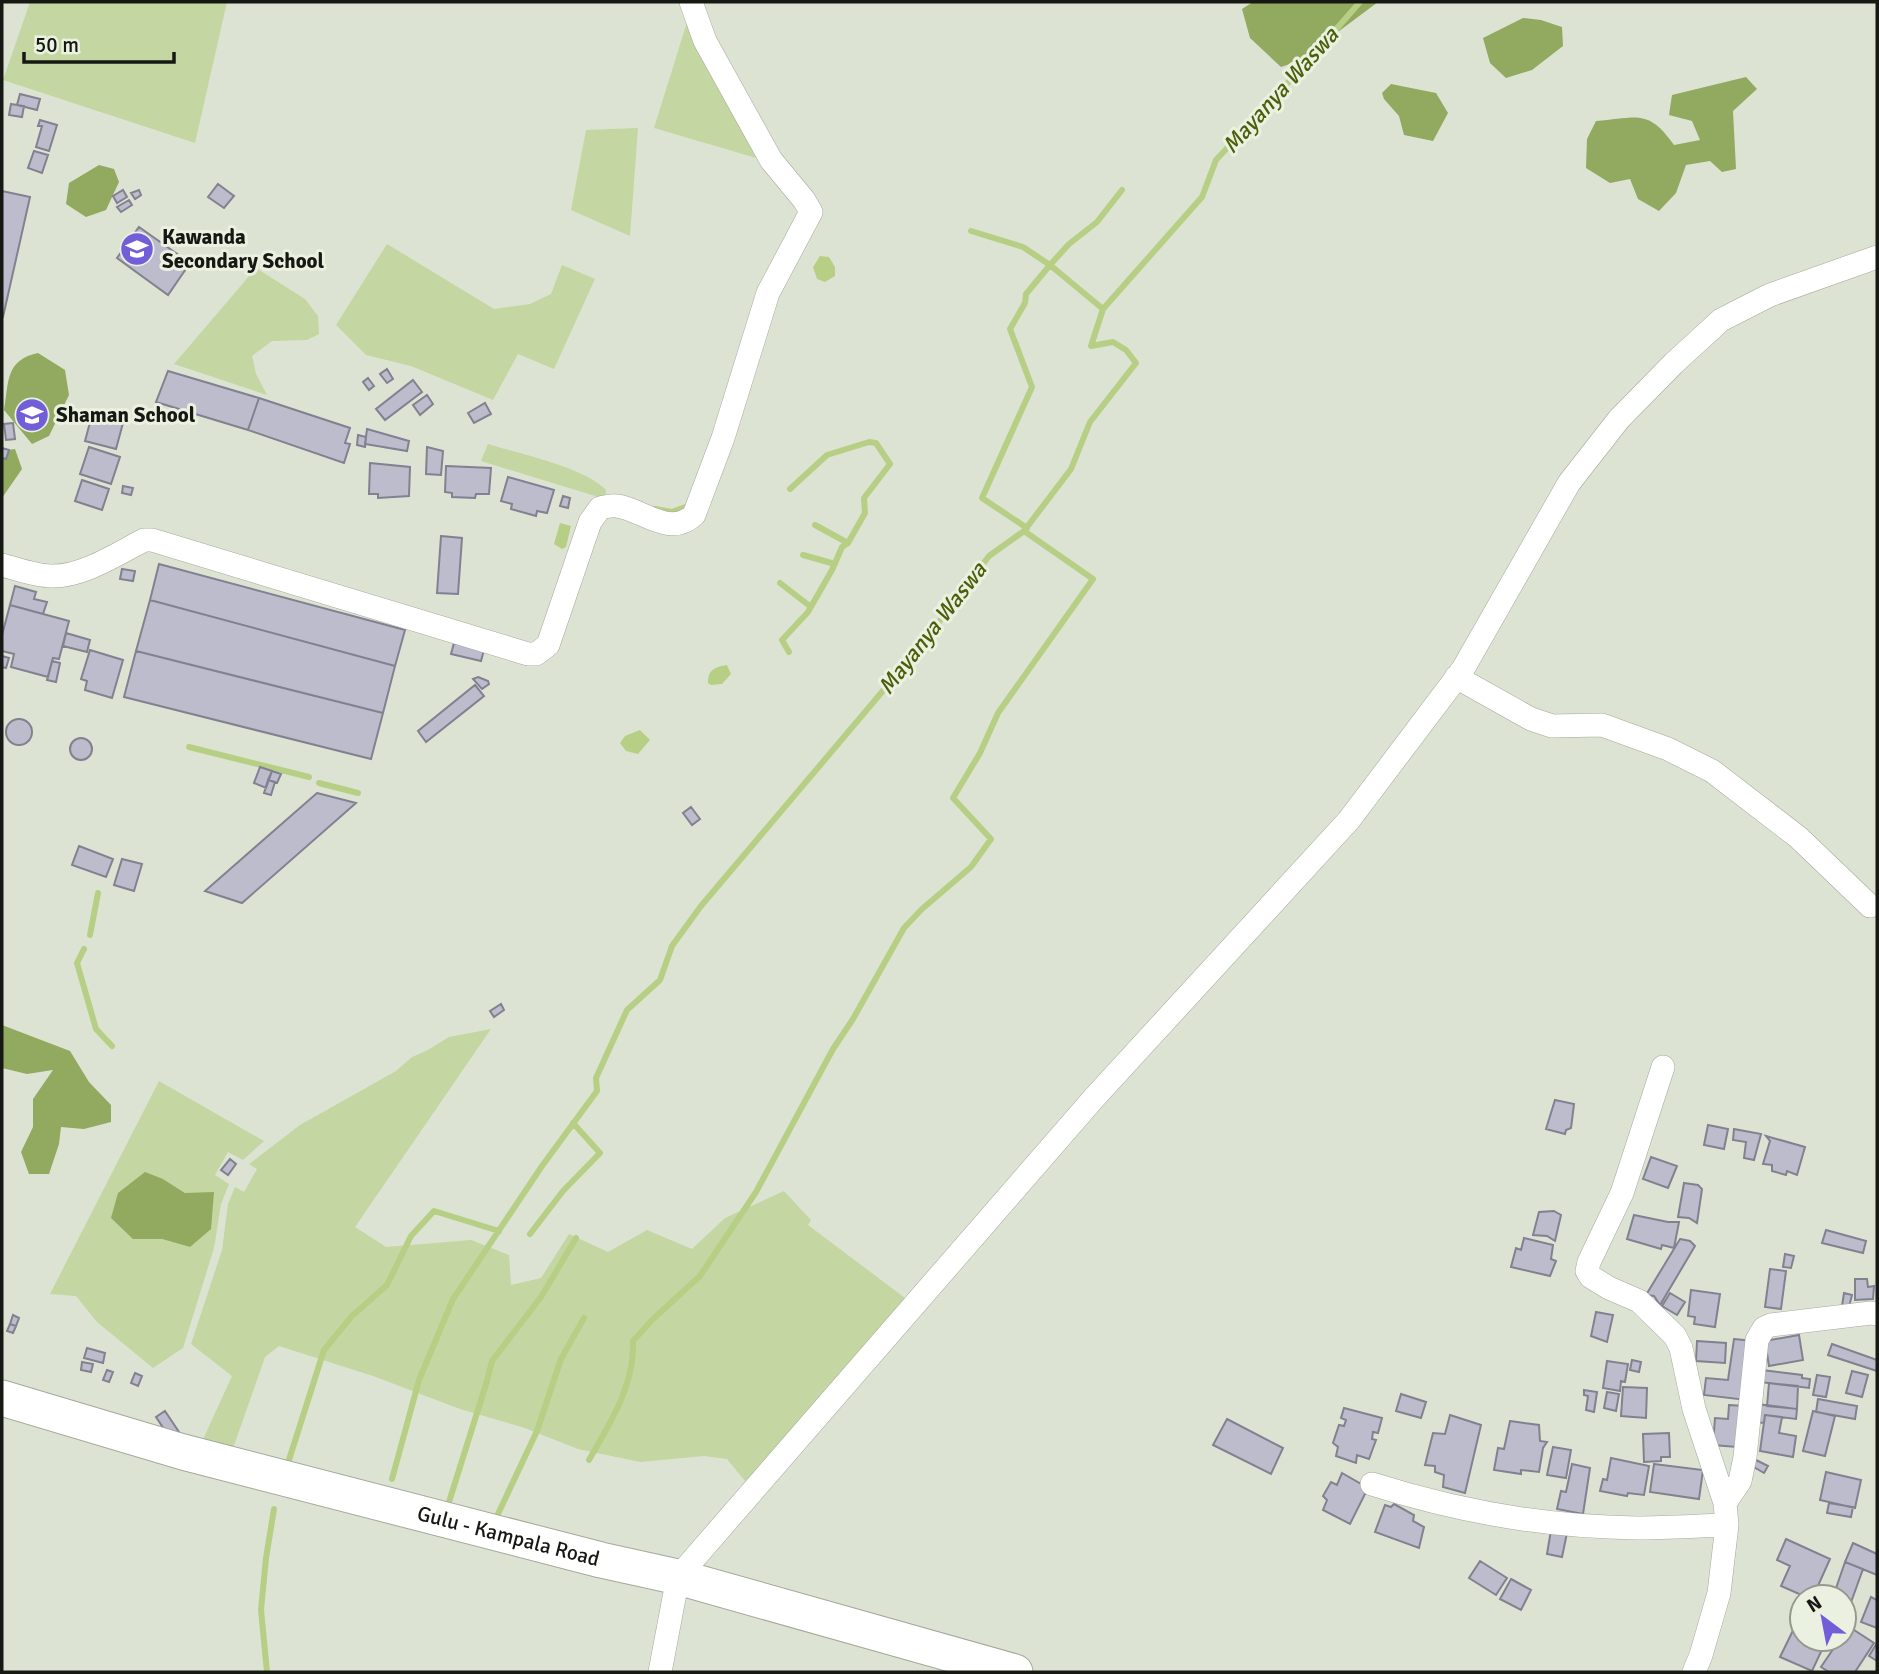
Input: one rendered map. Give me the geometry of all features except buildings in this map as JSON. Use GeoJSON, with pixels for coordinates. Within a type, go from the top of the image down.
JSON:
{"type":"FeatureCollection","features":[{"type":"Feature","properties":{"kind":"main road","name":"Gulu - Kampala Road"},"geometry":{"type":"LineString","coordinates":[[2,1398],[197,1456],[601,1560],[678,1577],[1015,1672]]}},
{"type":"Feature","properties":{"kind":"street"},"geometry":{"type":"LineString","coordinates":[[2,565],[50,577],[94,565],[144,540],[152,540],[528,654],[544,650],[590,522],[600,508],[618,506],[659,522],[675,524],[688,521],[694,515],[723,438],[768,293],[811,212],[771,160],[705,41],[691,2]]}},
{"type":"Feature","properties":{"kind":"street"},"geometry":{"type":"LineString","coordinates":[[660,1672],[678,1577],[1094,1098],[1349,820],[1456,677],[1569,483],[1619,419],[1721,320],[1770,295],[1877,257]]}},
{"type":"Feature","properties":{"kind":"street"},"geometry":{"type":"LineString","coordinates":[[1456,677],[1531,719],[1552,726],[1602,724],[1668,749],[1712,771],[1798,837],[1870,906]]}},
{"type":"Feature","properties":{"kind":"street"},"geometry":{"type":"LineString","coordinates":[[1663,1067],[1622,1193],[1587,1270],[1598,1282],[1639,1301],[1675,1336],[1681,1349],[1701,1432],[1726,1514]]}},
{"type":"Feature","properties":{"kind":"street"},"geometry":{"type":"LineString","coordinates":[[1694,1672],[1719,1592],[1726,1514],[1740,1481],[1745,1458],[1758,1340],[1764,1328],[1771,1325],[1877,1314]]}},
{"type":"Feature","properties":{"kind":"street"},"geometry":{"type":"LineString","coordinates":[[1372,1484],[1420,1499],[1499,1516],[1638,1528],[1726,1514]]}},
{"type":"Feature","properties":{"kind":"shaded area"},"geometry":{"type":"Polygon","coordinates":[[[30,2],[227,2],[195,143],[3,80],[30,2]]]}},
{"type":"Feature","properties":{"kind":"shaded area"},"geometry":{"type":"Polygon","coordinates":[[[1253,2],[1378,2],[1299,61],[1281,67],[1250,38],[1242,9],[1253,2]]]}},
{"type":"Feature","properties":{"kind":"shaded area"},"geometry":{"type":"Polygon","coordinates":[[[1523,18],[1562,27],[1563,46],[1532,70],[1506,78],[1490,63],[1483,38],[1523,18]]]}},
{"type":"Feature","properties":{"kind":"shaded area"},"geometry":{"type":"Polygon","coordinates":[[[688,19],[770,162],[654,128],[688,19]]]}},
{"type":"Feature","properties":{"kind":"shaded area"},"geometry":{"type":"Polygon","coordinates":[[[1746,77],[1757,89],[1733,111],[1736,169],[1722,172],[1710,161],[1686,165],[1676,193],[1659,211],[1638,199],[1630,179],[1610,183],[1586,168],[1587,139],[1596,121],[1641,118],[1657,125],[1674,145],[1700,140],[1692,121],[1669,115],[1672,95],[1746,77]]]}},
{"type":"Feature","properties":{"kind":"shaded area"},"geometry":{"type":"Polygon","coordinates":[[[1391,84],[1436,93],[1448,113],[1433,141],[1404,135],[1399,116],[1382,93],[1391,84]]]}},
{"type":"Feature","properties":{"kind":"shaded area"},"geometry":{"type":"Polygon","coordinates":[[[638,128],[630,236],[571,210],[586,130],[638,128]]]}},
{"type":"Feature","properties":{"kind":"shaded area"},"geometry":{"type":"Polygon","coordinates":[[[99,165],[114,169],[119,182],[106,210],[86,217],[66,204],[69,183],[99,165]]]}},
{"type":"Feature","properties":{"kind":"shaded area"},"geometry":{"type":"Polygon","coordinates":[[[387,244],[494,309],[530,304],[551,294],[562,265],[595,279],[554,369],[518,354],[493,400],[411,366],[366,355],[336,325],[387,244]]]}},
{"type":"Feature","properties":{"kind":"shaded area"},"geometry":{"type":"Polygon","coordinates":[[[820,256],[829,257],[835,267],[835,276],[825,282],[817,279],[813,267],[820,256]]]}},
{"type":"Feature","properties":{"kind":"shaded area"},"geometry":{"type":"Polygon","coordinates":[[[256,268],[305,299],[318,316],[319,334],[307,340],[272,341],[252,356],[256,374],[267,395],[174,364],[256,268]]]}},
{"type":"Feature","properties":{"kind":"shaded area"},"geometry":{"type":"Polygon","coordinates":[[[38,353],[65,370],[69,395],[49,436],[32,444],[4,410],[8,382],[14,367],[27,356],[38,353]]]}},
{"type":"Feature","properties":{"kind":"shaded area"},"geometry":{"type":"Polygon","coordinates":[[[488,444],[551,462],[583,475],[606,490],[605,499],[481,461],[488,444]]]}},
{"type":"Feature","properties":{"kind":"shaded area"},"geometry":{"type":"Polygon","coordinates":[[[15,449],[22,469],[2,498],[2,451],[15,449]]]}},
{"type":"Feature","properties":{"kind":"shaded area"},"geometry":{"type":"Polygon","coordinates":[[[560,523],[571,526],[566,547],[562,549],[554,544],[560,523]]]}},
{"type":"Feature","properties":{"kind":"shaded area"},"geometry":{"type":"Polygon","coordinates":[[[727,665],[731,674],[722,684],[708,683],[713,670],[727,665]]]}},
{"type":"Feature","properties":{"kind":"shaded area"},"geometry":{"type":"Polygon","coordinates":[[[640,730],[650,740],[638,754],[626,751],[620,743],[625,736],[640,730]]]}},
{"type":"Feature","properties":{"kind":"shaded area"},"geometry":{"type":"Polygon","coordinates":[[[2,1025],[70,1051],[89,1082],[111,1105],[111,1122],[84,1129],[61,1127],[59,1144],[49,1174],[29,1174],[21,1152],[33,1127],[33,1099],[53,1070],[27,1074],[2,1068],[2,1025]]]}},
{"type":"Feature","properties":{"kind":"shaded area"},"geometry":{"type":"Polygon","coordinates":[[[491,1029],[355,1227],[386,1247],[471,1240],[509,1255],[511,1285],[541,1278],[569,1234],[608,1252],[647,1230],[692,1249],[725,1218],[784,1191],[811,1220],[808,1225],[909,1301],[750,1487],[727,1459],[704,1456],[640,1462],[578,1449],[522,1427],[460,1409],[373,1376],[279,1346],[265,1357],[231,1454],[199,1448],[232,1376],[191,1344],[222,1250],[228,1204],[235,1187],[244,1192],[257,1169],[249,1164],[300,1125],[396,1071],[412,1057],[449,1037],[491,1029]]]}},
{"type":"Feature","properties":{"kind":"shaded area"},"geometry":{"type":"Polygon","coordinates":[[[159,1081],[264,1141],[243,1160],[228,1152],[215,1175],[229,1184],[221,1204],[214,1248],[183,1348],[153,1368],[97,1322],[76,1296],[50,1294],[159,1081]],[[163,1179],[133,1239],[162,1239],[191,1247],[185,1193],[163,1179]]]}},
{"type":"Feature","properties":{"kind":"shaded area"},"geometry":{"type":"Polygon","coordinates":[[[145,1172],[163,1179],[185,1193],[214,1192],[211,1229],[190,1247],[162,1239],[133,1239],[111,1218],[118,1193],[145,1172]]]}},
{"type":"Feature","properties":{"kind":"waterway","name":"Mayanya Waswa"},"geometry":{"type":"LineString","coordinates":[[392,1479],[419,1380],[453,1299],[542,1166],[597,1091],[596,1078],[627,1010],[660,980],[672,946],[701,906],[920,647],[989,556],[1024,531],[1071,469],[1090,422],[1136,363],[1126,350],[1113,342],[1091,346],[1103,309],[1202,197],[1216,160],[1360,2]]}},
{"type":"Feature","properties":{"kind":"waterway"},"geometry":{"type":"LineString","coordinates":[[1027,528],[982,498],[1032,387],[1010,329],[1025,303],[1026,294],[1069,244],[1097,222],[1122,190]]}},
{"type":"Feature","properties":{"kind":"waterway"},"geometry":{"type":"LineString","coordinates":[[971,231],[1023,247],[1050,265],[1103,309]]}},
{"type":"Feature","properties":{"kind":"waterway"},"geometry":{"type":"LineString","coordinates":[[789,652],[782,640],[808,612],[842,547],[848,543],[865,513],[864,498],[890,464],[876,443],[869,442],[827,455],[790,489]]}},
{"type":"Feature","properties":{"kind":"waterway"},"geometry":{"type":"LineString","coordinates":[[655,509],[672,512],[688,506]]}},
{"type":"Feature","properties":{"kind":"waterway"},"geometry":{"type":"LineString","coordinates":[[815,525],[848,543]]}},
{"type":"Feature","properties":{"kind":"waterway"},"geometry":{"type":"LineString","coordinates":[[589,1460],[620,1403],[630,1373],[633,1341],[700,1276],[756,1192],[833,1049],[904,928],[971,867],[991,839],[953,798],[980,753],[998,713],[1093,579],[1024,531]]}},
{"type":"Feature","properties":{"kind":"waterway"},"geometry":{"type":"LineString","coordinates":[[803,555],[835,564]]}},
{"type":"Feature","properties":{"kind":"waterway"},"geometry":{"type":"LineString","coordinates":[[780,583],[811,607]]}},
{"type":"Feature","properties":{"kind":"waterway"},"geometry":{"type":"LineString","coordinates":[[189,747],[309,777]]}},
{"type":"Feature","properties":{"kind":"waterway"},"geometry":{"type":"LineString","coordinates":[[319,783],[358,793]]}},
{"type":"Feature","properties":{"kind":"waterway"},"geometry":{"type":"LineString","coordinates":[[90,935],[98,893]]}},
{"type":"Feature","properties":{"kind":"waterway"},"geometry":{"type":"LineString","coordinates":[[84,949],[77,963],[96,1029],[112,1046]]}},
{"type":"Feature","properties":{"kind":"waterway"},"geometry":{"type":"LineString","coordinates":[[530,1234],[563,1191],[600,1153],[573,1123]]}},
{"type":"Feature","properties":{"kind":"waterway","name":"Mayanya Waswa"},"geometry":{"type":"LineString","coordinates":[[287,1466],[324,1350],[352,1316],[387,1285],[411,1236],[434,1211],[499,1231]]}},
{"type":"Feature","properties":{"kind":"waterway"},"geometry":{"type":"LineString","coordinates":[[449,1502],[492,1361],[541,1297],[576,1238]]}},
{"type":"Feature","properties":{"kind":"waterway"},"geometry":{"type":"LineString","coordinates":[[497,1516],[537,1431],[561,1359],[584,1318]]}},
{"type":"Feature","properties":{"kind":"waterway","name":"Mayanya Waswa"},"geometry":{"type":"LineString","coordinates":[[267,1672],[261,1610],[274,1509]]}},
{"type":"Feature","properties":{"kind":"place","name":"Kawanda Secondary School"},"geometry":{"type":"Point","coordinates":[137,249]}},
{"type":"Feature","properties":{"kind":"place","name":"Shaman School"},"geometry":{"type":"Point","coordinates":[32,415]}}]}
